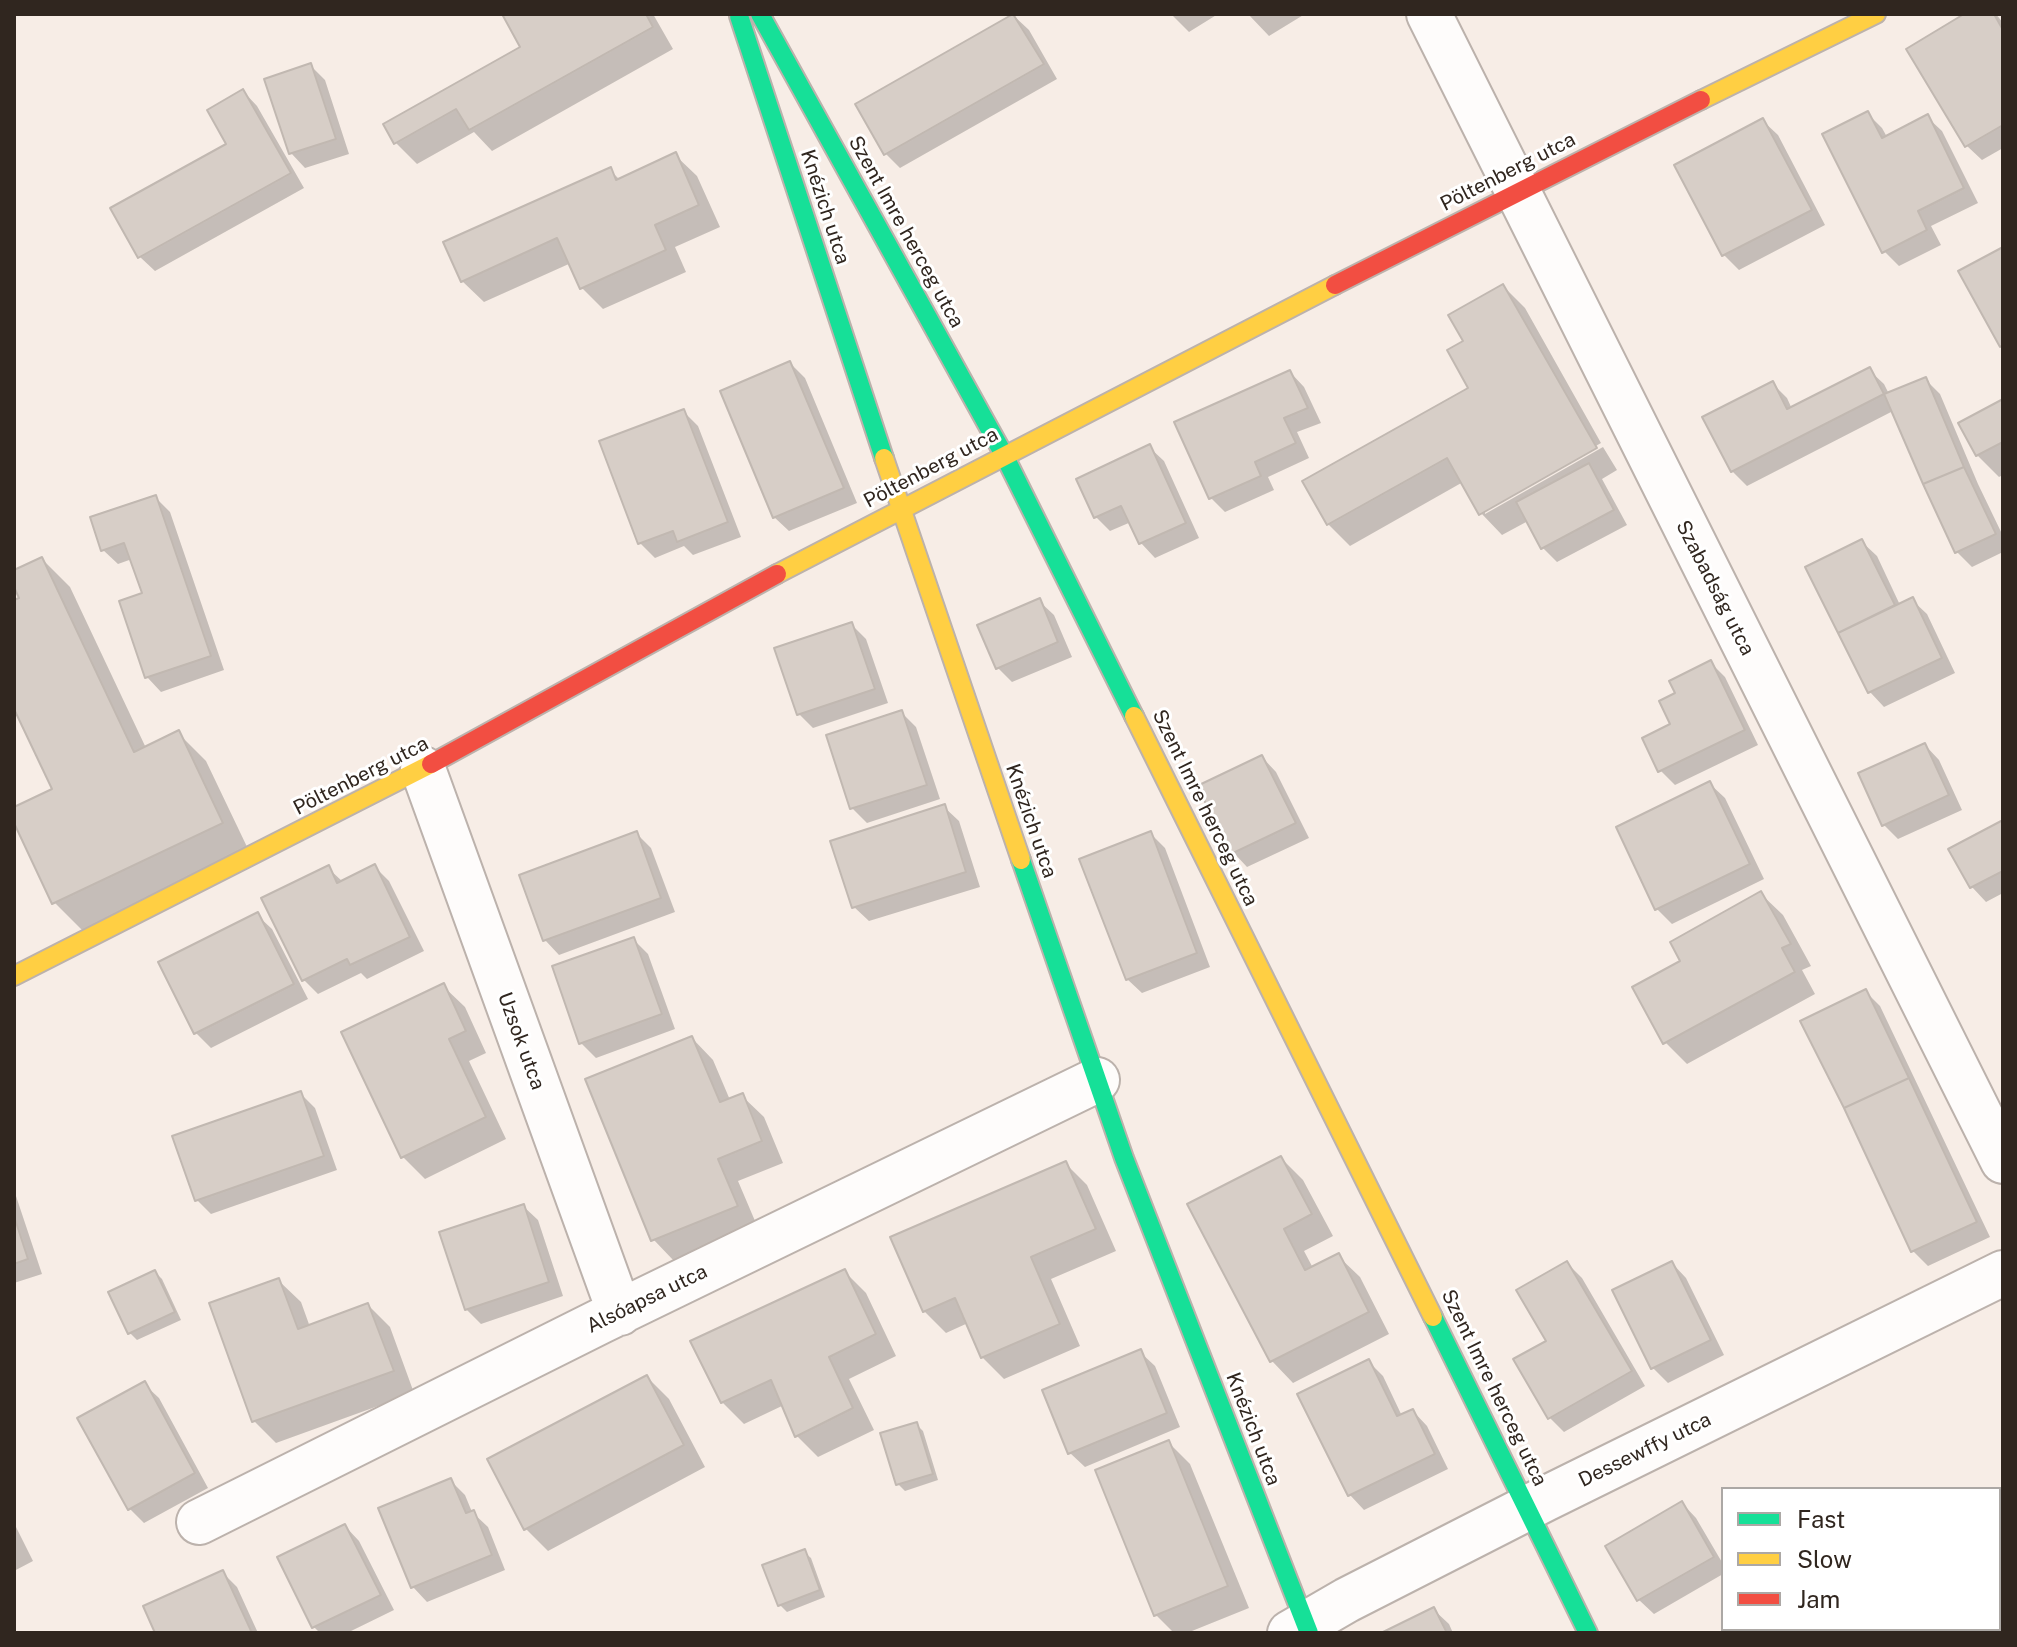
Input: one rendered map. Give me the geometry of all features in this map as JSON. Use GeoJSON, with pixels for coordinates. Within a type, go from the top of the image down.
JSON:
{"type":"FeatureCollection","features":[{"type":"Feature","properties":{"kind":"street","name":"Knézich utca"},"geometry":{"type":"LineString","coordinates":[[738,14],[901,510],[1124,1158],[1302,1630]]}},
{"type":"Feature","properties":{"kind":"street","name":"Szent Imre herceg utca"},"geometry":{"type":"LineString","coordinates":[[760,14],[1004,455],[1588,1633]]}},
{"type":"Feature","properties":{"kind":"street","name":"Szabadság utca"},"geometry":{"type":"LineString","coordinates":[[1429,14],[2003,1161]]}},
{"type":"Feature","properties":{"kind":"street","name":"Pöltenberg utca"},"geometry":{"type":"LineString","coordinates":[[14,976],[423,769],[838,540],[1516,192],[1876,14]]}},
{"type":"Feature","properties":{"kind":"street","name":"Uzsok utca"},"geometry":{"type":"LineString","coordinates":[[423,769],[620,1313]]}},
{"type":"Feature","properties":{"kind":"street","name":"Alsóapsa utca"},"geometry":{"type":"LineString","coordinates":[[199,1522],[1097,1080]]}},
{"type":"Feature","properties":{"kind":"street","name":"Dessewffy utca"},"geometry":{"type":"LineString","coordinates":[[1302,1630],[1347,1600],[1528,1507],[2003,1273]]}},
{"type":"Feature","properties":{"kind":"building"},"geometry":{"type":"Polygon","coordinates":[[[502,14],[646,14],[653,27],[469,130],[456,109],[394,144],[383,124],[520,47],[502,14]]]}},
{"type":"Feature","properties":{"kind":"building"},"geometry":{"type":"Polygon","coordinates":[[[1013,14],[1044,64],[884,155],[855,104],[1013,14]]]}},
{"type":"Feature","properties":{"kind":"building"},"geometry":{"type":"Polygon","coordinates":[[[1964,14],[1994,14],[2003,30],[2003,125],[1965,147],[1906,49],[1964,14]]]}},
{"type":"Feature","properties":{"kind":"building"},"geometry":{"type":"Polygon","coordinates":[[[311,63],[336,139],[289,154],[264,79],[311,63]]]}},
{"type":"Feature","properties":{"kind":"building"},"geometry":{"type":"Polygon","coordinates":[[[243,89],[291,173],[138,258],[110,208],[226,144],[207,110],[243,89]]]}},
{"type":"Feature","properties":{"kind":"building"},"geometry":{"type":"Polygon","coordinates":[[[1868,111],[1882,138],[1928,114],[1964,188],[1918,211],[1927,230],[1882,253],[1822,134],[1868,111]]]}},
{"type":"Feature","properties":{"kind":"building"},"geometry":{"type":"Polygon","coordinates":[[[1763,118],[1812,210],[1722,256],[1674,165],[1763,118]]]}},
{"type":"Feature","properties":{"kind":"building"},"geometry":{"type":"Polygon","coordinates":[[[676,152],[699,205],[655,225],[666,250],[580,289],[557,238],[461,282],[443,242],[611,167],[616,180],[676,152]]]}},
{"type":"Feature","properties":{"kind":"building"},"geometry":{"type":"Polygon","coordinates":[[[2003,247],[2003,345],[2000,347],[1958,271],[2003,247]]]}},
{"type":"Feature","properties":{"kind":"building"},"geometry":{"type":"Polygon","coordinates":[[[1503,284],[1597,448],[1479,515],[1447,458],[1327,525],[1302,481],[1468,388],[1447,350],[1463,341],[1448,315],[1503,284]]]}},
{"type":"Feature","properties":{"kind":"building"},"geometry":{"type":"Polygon","coordinates":[[[790,361],[844,488],[773,518],[720,391],[790,361]]]}},
{"type":"Feature","properties":{"kind":"building"},"geometry":{"type":"Polygon","coordinates":[[[1870,367],[1884,394],[1731,472],[1702,417],[1773,381],[1787,409],[1870,367]]]}},
{"type":"Feature","properties":{"kind":"building"},"geometry":{"type":"Polygon","coordinates":[[[1290,370],[1308,408],[1284,418],[1296,443],[1255,462],[1261,476],[1209,499],[1174,422],[1290,370]]]}},
{"type":"Feature","properties":{"kind":"building"},"geometry":{"type":"Polygon","coordinates":[[[1926,377],[1964,467],[1923,484],[1884,394],[1926,377]]]}},
{"type":"Feature","properties":{"kind":"building"},"geometry":{"type":"Polygon","coordinates":[[[2003,399],[2003,442],[1976,456],[1958,423],[2003,399]]]}},
{"type":"Feature","properties":{"kind":"building"},"geometry":{"type":"Polygon","coordinates":[[[684,409],[728,522],[677,542],[673,531],[638,544],[599,441],[684,409]]]}},
{"type":"Feature","properties":{"kind":"building"},"geometry":{"type":"Polygon","coordinates":[[[1150,444],[1186,523],[1139,544],[1121,506],[1094,518],[1076,479],[1150,444]]]}},
{"type":"Feature","properties":{"kind":"building"},"geometry":{"type":"Polygon","coordinates":[[[1589,463],[1614,510],[1541,549],[1516,502],[1589,463]]]}},
{"type":"Feature","properties":{"kind":"building"},"geometry":{"type":"Polygon","coordinates":[[[1964,467],[1996,534],[1955,553],[1923,484],[1964,467]]]}},
{"type":"Feature","properties":{"kind":"building"},"geometry":{"type":"Polygon","coordinates":[[[156,495],[211,656],[145,678],[119,601],[142,593],[124,543],[101,551],[90,517],[156,495]]]}},
{"type":"Feature","properties":{"kind":"building"},"geometry":{"type":"Polygon","coordinates":[[[1862,539],[1895,605],[1838,633],[1805,567],[1862,539]]]}},
{"type":"Feature","properties":{"kind":"building"},"geometry":{"type":"Polygon","coordinates":[[[42,557],[134,752],[179,730],[223,823],[52,904],[14,823],[14,807],[52,789],[14,709],[14,600],[19,598],[14,587],[14,570],[42,557]]]}},
{"type":"Feature","properties":{"kind":"building"},"geometry":{"type":"Polygon","coordinates":[[[1913,597],[1942,658],[1868,693],[1838,633],[1913,597]]]}},
{"type":"Feature","properties":{"kind":"building"},"geometry":{"type":"Polygon","coordinates":[[[1040,598],[1058,642],[996,669],[977,625],[1040,598]]]}},
{"type":"Feature","properties":{"kind":"building"},"geometry":{"type":"Polygon","coordinates":[[[852,622],[875,689],[797,715],[774,648],[852,622]]]}},
{"type":"Feature","properties":{"kind":"building"},"geometry":{"type":"Polygon","coordinates":[[[1711,660],[1745,730],[1658,772],[1642,738],[1670,724],[1659,701],[1675,693],[1669,681],[1711,660]]]}},
{"type":"Feature","properties":{"kind":"building"},"geometry":{"type":"Polygon","coordinates":[[[902,710],[927,785],[850,809],[826,735],[902,710]]]}},
{"type":"Feature","properties":{"kind":"building"},"geometry":{"type":"Polygon","coordinates":[[[1925,743],[1949,795],[1882,826],[1858,773],[1925,743]]]}},
{"type":"Feature","properties":{"kind":"building"},"geometry":{"type":"Polygon","coordinates":[[[1262,755],[1296,823],[1231,854],[1197,786],[1262,755]]]}},
{"type":"Feature","properties":{"kind":"building"},"geometry":{"type":"Polygon","coordinates":[[[1710,781],[1750,864],[1655,910],[1616,827],[1710,781]]]}},
{"type":"Feature","properties":{"kind":"building"},"geometry":{"type":"Polygon","coordinates":[[[945,804],[966,872],[852,908],[830,841],[945,804]]]}},
{"type":"Feature","properties":{"kind":"building"},"geometry":{"type":"Polygon","coordinates":[[[2003,820],[2003,871],[1970,888],[1948,849],[2003,820]]]}},
{"type":"Feature","properties":{"kind":"building"},"geometry":{"type":"Polygon","coordinates":[[[637,831],[661,898],[543,941],[519,875],[637,831]]]}},
{"type":"Feature","properties":{"kind":"building"},"geometry":{"type":"Polygon","coordinates":[[[1151,831],[1197,953],[1126,980],[1079,859],[1151,831]]]}},
{"type":"Feature","properties":{"kind":"building"},"geometry":{"type":"Polygon","coordinates":[[[375,864],[410,937],[350,965],[347,959],[302,981],[261,898],[329,865],[337,883],[375,864]]]}},
{"type":"Feature","properties":{"kind":"building"},"geometry":{"type":"Polygon","coordinates":[[[1761,891],[1791,944],[1782,948],[1795,972],[1663,1044],[1632,987],[1680,961],[1670,942],[1761,891]]]}},
{"type":"Feature","properties":{"kind":"building"},"geometry":{"type":"Polygon","coordinates":[[[258,912],[294,984],[194,1034],[158,962],[258,912]]]}},
{"type":"Feature","properties":{"kind":"building"},"geometry":{"type":"Polygon","coordinates":[[[634,937],[662,1014],[579,1044],[552,966],[634,937]]]}},
{"type":"Feature","properties":{"kind":"building"},"geometry":{"type":"Polygon","coordinates":[[[444,983],[466,1031],[449,1039],[486,1117],[401,1158],[341,1032],[444,983]]]}},
{"type":"Feature","properties":{"kind":"building"},"geometry":{"type":"Polygon","coordinates":[[[1866,989],[1909,1078],[1844,1108],[1800,1021],[1866,989]]]}},
{"type":"Feature","properties":{"kind":"building"},"geometry":{"type":"Polygon","coordinates":[[[692,1036],[720,1102],[743,1093],[762,1141],[718,1159],[738,1206],[651,1241],[585,1079],[692,1036]]]}},
{"type":"Feature","properties":{"kind":"building"},"geometry":{"type":"Polygon","coordinates":[[[1909,1078],[1977,1222],[1911,1252],[1844,1108],[1909,1078]]]}},
{"type":"Feature","properties":{"kind":"building"},"geometry":{"type":"Polygon","coordinates":[[[301,1091],[324,1156],[195,1201],[172,1136],[301,1091]]]}},
{"type":"Feature","properties":{"kind":"building"},"geometry":{"type":"Polygon","coordinates":[[[1281,1156],[1312,1214],[1284,1229],[1305,1270],[1339,1253],[1369,1312],[1270,1362],[1187,1204],[1281,1156]]]}},
{"type":"Feature","properties":{"kind":"building"},"geometry":{"type":"Polygon","coordinates":[[[1066,1161],[1096,1229],[1031,1257],[1060,1324],[981,1358],[955,1298],[923,1312],[890,1237],[1066,1161]]]}},
{"type":"Feature","properties":{"kind":"building"},"geometry":{"type":"Polygon","coordinates":[[[524,1204],[549,1282],[465,1310],[439,1232],[524,1204]]]}},
{"type":"Feature","properties":{"kind":"building"},"geometry":{"type":"Polygon","coordinates":[[[14,1216],[28,1259],[14,1264],[14,1216]]]}},
{"type":"Feature","properties":{"kind":"building"},"geometry":{"type":"Polygon","coordinates":[[[1567,1261],[1632,1371],[1548,1419],[1513,1359],[1546,1341],[1516,1290],[1567,1261]]]}},
{"type":"Feature","properties":{"kind":"building"},"geometry":{"type":"Polygon","coordinates":[[[1672,1261],[1711,1340],[1651,1369],[1612,1290],[1672,1261]]]}},
{"type":"Feature","properties":{"kind":"building"},"geometry":{"type":"Polygon","coordinates":[[[845,1269],[876,1334],[829,1357],[853,1408],[795,1437],[771,1380],[721,1403],[690,1341],[845,1269]]]}},
{"type":"Feature","properties":{"kind":"building"},"geometry":{"type":"Polygon","coordinates":[[[155,1270],[175,1312],[128,1334],[108,1292],[155,1270]]]}},
{"type":"Feature","properties":{"kind":"building"},"geometry":{"type":"Polygon","coordinates":[[[279,1278],[298,1329],[368,1303],[394,1371],[252,1422],[209,1303],[279,1278]]]}},
{"type":"Feature","properties":{"kind":"building"},"geometry":{"type":"Polygon","coordinates":[[[1141,1349],[1167,1413],[1068,1454],[1042,1390],[1141,1349]]]}},
{"type":"Feature","properties":{"kind":"building"},"geometry":{"type":"Polygon","coordinates":[[[1369,1359],[1397,1416],[1413,1409],[1435,1454],[1348,1496],[1297,1394],[1369,1359]]]}},
{"type":"Feature","properties":{"kind":"building"},"geometry":{"type":"Polygon","coordinates":[[[647,1375],[684,1445],[524,1530],[487,1459],[647,1375]]]}},
{"type":"Feature","properties":{"kind":"building"},"geometry":{"type":"Polygon","coordinates":[[[145,1381],[195,1473],[128,1510],[77,1418],[145,1381]]]}},
{"type":"Feature","properties":{"kind":"building"},"geometry":{"type":"Polygon","coordinates":[[[917,1422],[933,1474],[896,1485],[880,1433],[917,1422]]]}},
{"type":"Feature","properties":{"kind":"building"},"geometry":{"type":"Polygon","coordinates":[[[1169,1440],[1228,1586],[1154,1616],[1095,1470],[1169,1440]]]}},
{"type":"Feature","properties":{"kind":"building"},"geometry":{"type":"Polygon","coordinates":[[[451,1478],[466,1513],[474,1510],[492,1555],[411,1588],[378,1508],[451,1478]]]}},
{"type":"Feature","properties":{"kind":"building"},"geometry":{"type":"Polygon","coordinates":[[[1682,1501],[1714,1557],[1637,1601],[1605,1546],[1682,1501]]]}},
{"type":"Feature","properties":{"kind":"building"},"geometry":{"type":"Polygon","coordinates":[[[345,1524],[381,1595],[312,1628],[277,1557],[345,1524]]]}},
{"type":"Feature","properties":{"kind":"building"},"geometry":{"type":"Polygon","coordinates":[[[805,1549],[820,1590],[778,1606],[762,1565],[805,1549]]]}},
{"type":"Feature","properties":{"kind":"building"},"geometry":{"type":"Polygon","coordinates":[[[223,1570],[252,1633],[155,1633],[143,1606],[223,1570]]]}},
{"type":"Feature","properties":{"kind":"building"},"geometry":{"type":"Polygon","coordinates":[[[1434,1607],[1447,1633],[1381,1633],[1434,1607]]]}},
{"type":"Feature","properties":{"kind":"building"},"geometry":{"type":"Polygon","coordinates":[[[1906,1631],[1907,1633],[1854,1633],[1906,1631]]]}},
{"type":"Feature","properties":{"kind":"traffic: fast"},"geometry":{"type":"LineString","coordinates":[[760,14],[1004,455],[1134,716]]}},
{"type":"Feature","properties":{"kind":"traffic: fast"},"geometry":{"type":"LineString","coordinates":[[739,16],[884,458]]}},
{"type":"Feature","properties":{"kind":"traffic: fast"},"geometry":{"type":"LineString","coordinates":[[1021,860],[1124,1158],[1309,1633]]}},
{"type":"Feature","properties":{"kind":"traffic: fast"},"geometry":{"type":"LineString","coordinates":[[1433,1317],[1588,1633]]}},
{"type":"Feature","properties":{"kind":"traffic: slow"},"geometry":{"type":"LineString","coordinates":[[1701,100],[1876,14]]}},
{"type":"Feature","properties":{"kind":"traffic: slow"},"geometry":{"type":"LineString","coordinates":[[777,574],[1335,285]]}},
{"type":"Feature","properties":{"kind":"traffic: slow"},"geometry":{"type":"LineString","coordinates":[[884,458],[1021,860]]}},
{"type":"Feature","properties":{"kind":"traffic: slow"},"geometry":{"type":"LineString","coordinates":[[1134,716],[1433,1317]]}},
{"type":"Feature","properties":{"kind":"traffic: slow"},"geometry":{"type":"LineString","coordinates":[[14,976],[431,764]]}},
{"type":"Feature","properties":{"kind":"traffic: jam"},"geometry":{"type":"LineString","coordinates":[[1335,285],[1701,100]]}},
{"type":"Feature","properties":{"kind":"traffic: jam"},"geometry":{"type":"LineString","coordinates":[[431,764],[777,574]]}}]}
